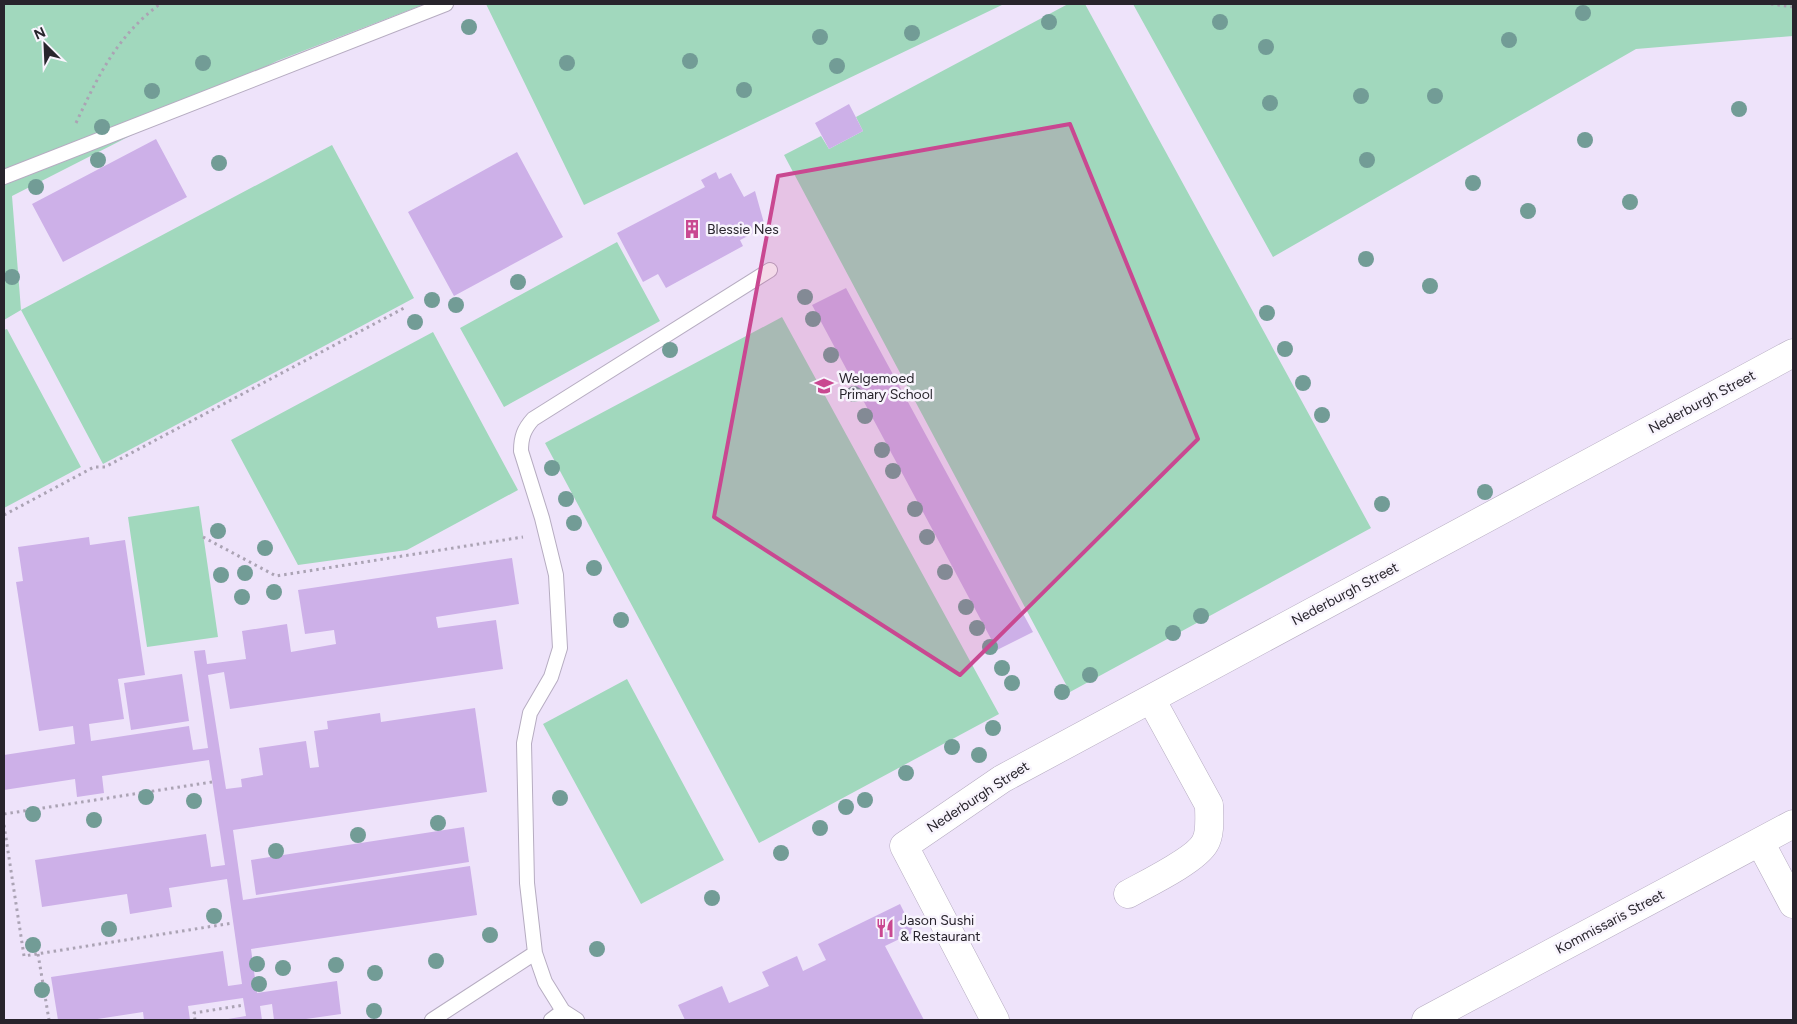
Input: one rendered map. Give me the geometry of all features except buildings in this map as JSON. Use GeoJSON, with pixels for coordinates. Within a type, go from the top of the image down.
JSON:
{"type":"FeatureCollection","features":[{"type":"Feature","properties":{"kind":"street","name":"Nederburgh Street"},"geometry":{"type":"LineString","coordinates":[[995,1020],[904,846],[1002,779],[1793,353]]}},
{"type":"Feature","properties":{"kind":"street"},"geometry":{"type":"LineString","coordinates":[[1128,894],[1194,855],[1206,843],[1209,824],[1208,805],[1151,699]]}},
{"type":"Feature","properties":{"kind":"street","name":"Kommissaris Street"},"geometry":{"type":"LineString","coordinates":[[1426,1020],[1793,824]]}},
{"type":"Feature","properties":{"kind":"street"},"geometry":{"type":"LineString","coordinates":[[1760,842],[1793,904]]}},
{"type":"Feature","properties":{"kind":"lane"},"geometry":{"type":"LineString","coordinates":[[4,178],[446,4]]}},
{"type":"Feature","properties":{"kind":"lane"},"geometry":{"type":"LineString","coordinates":[[577,1020],[563,1011],[545,982],[535,954],[527,883],[524,743],[530,713],[551,677],[560,648],[556,575],[546,534],[521,451],[521,440],[525,428],[533,419],[770,270]]}},
{"type":"Feature","properties":{"kind":"lane"},"geometry":{"type":"LineString","coordinates":[[432,1020],[535,954]]}},
{"type":"Feature","properties":{"kind":"lane"},"geometry":{"type":"LineString","coordinates":[[551,1020],[563,1011]]}},
{"type":"Feature","properties":{"kind":"path"},"geometry":{"type":"LineString","coordinates":[[73,130],[102,69],[116,47],[146,14],[160,4]]}},
{"type":"Feature","properties":{"kind":"path"},"geometry":{"type":"LineString","coordinates":[[1771,4],[1793,7]]}},
{"type":"Feature","properties":{"kind":"path"},"geometry":{"type":"LineString","coordinates":[[4,515],[94,467],[106,467],[406,307]]}},
{"type":"Feature","properties":{"kind":"path"},"geometry":{"type":"LineString","coordinates":[[203,537],[276,576],[546,534]]}},
{"type":"Feature","properties":{"kind":"path"},"geometry":{"type":"LineString","coordinates":[[4,814],[212,782]]}},
{"type":"Feature","properties":{"kind":"path"},"geometry":{"type":"LineString","coordinates":[[4,825],[24,956],[233,923]]}},
{"type":"Feature","properties":{"kind":"path"},"geometry":{"type":"LineString","coordinates":[[38,954],[48,1020]]}},
{"type":"Feature","properties":{"kind":"path"},"geometry":{"type":"LineString","coordinates":[[195,1020],[194,1013],[244,1005]]}},
{"type":"Feature","properties":{"kind":"highlighted area"},"geometry":{"type":"Polygon","coordinates":[[[1070,124],[1198,439],[960,675],[714,517],[778,176],[1070,124]]]}},
{"type":"Feature","properties":{"kind":"green space"},"geometry":{"type":"Polygon","coordinates":[[[4,4],[425,4],[277,61],[12,196],[21,310],[4,320],[4,4]]]}},
{"type":"Feature","properties":{"kind":"green space"},"geometry":{"type":"Polygon","coordinates":[[[486,4],[1004,4],[584,205],[486,4]]]}},
{"type":"Feature","properties":{"kind":"green space"},"geometry":{"type":"Polygon","coordinates":[[[1068,4],[1085,4],[1371,528],[1070,692],[784,155],[821,136],[829,149],[863,131],[856,117],[1068,4]]]}},
{"type":"Feature","properties":{"kind":"green space"},"geometry":{"type":"Polygon","coordinates":[[[1133,4],[1793,4],[1793,36],[1636,49],[1273,257],[1133,4]]]}},
{"type":"Feature","properties":{"kind":"green space"},"geometry":{"type":"Polygon","coordinates":[[[332,145],[414,298],[103,464],[21,310],[332,145]]]}},
{"type":"Feature","properties":{"kind":"green space"},"geometry":{"type":"Polygon","coordinates":[[[617,242],[660,321],[504,407],[460,328],[617,242]]]}},
{"type":"Feature","properties":{"kind":"green space"},"geometry":{"type":"Polygon","coordinates":[[[782,317],[999,714],[759,843],[545,443],[782,317]]]}},
{"type":"Feature","properties":{"kind":"green space"},"geometry":{"type":"Polygon","coordinates":[[[7,329],[81,467],[4,508],[4,330],[7,329]]]}},
{"type":"Feature","properties":{"kind":"green space"},"geometry":{"type":"Polygon","coordinates":[[[433,332],[518,490],[407,550],[298,565],[231,440],[433,332]]]}},
{"type":"Feature","properties":{"kind":"green space"},"geometry":{"type":"Polygon","coordinates":[[[199,506],[218,637],[147,647],[128,517],[199,506]]]}},
{"type":"Feature","properties":{"kind":"green space"},"geometry":{"type":"Polygon","coordinates":[[[627,679],[724,860],[641,904],[543,724],[627,679]]]}},
{"type":"Feature","properties":{"kind":"place","name":"Blessie Nes"},"geometry":{"type":"Point","coordinates":[692,229]}},
{"type":"Feature","properties":{"kind":"place","name":"Welgemoed Primary School"},"geometry":{"type":"Point","coordinates":[824,386]}},
{"type":"Feature","properties":{"kind":"place","name":"Jason Sushi & Restaurant"},"geometry":{"type":"Point","coordinates":[885,928]}}]}
